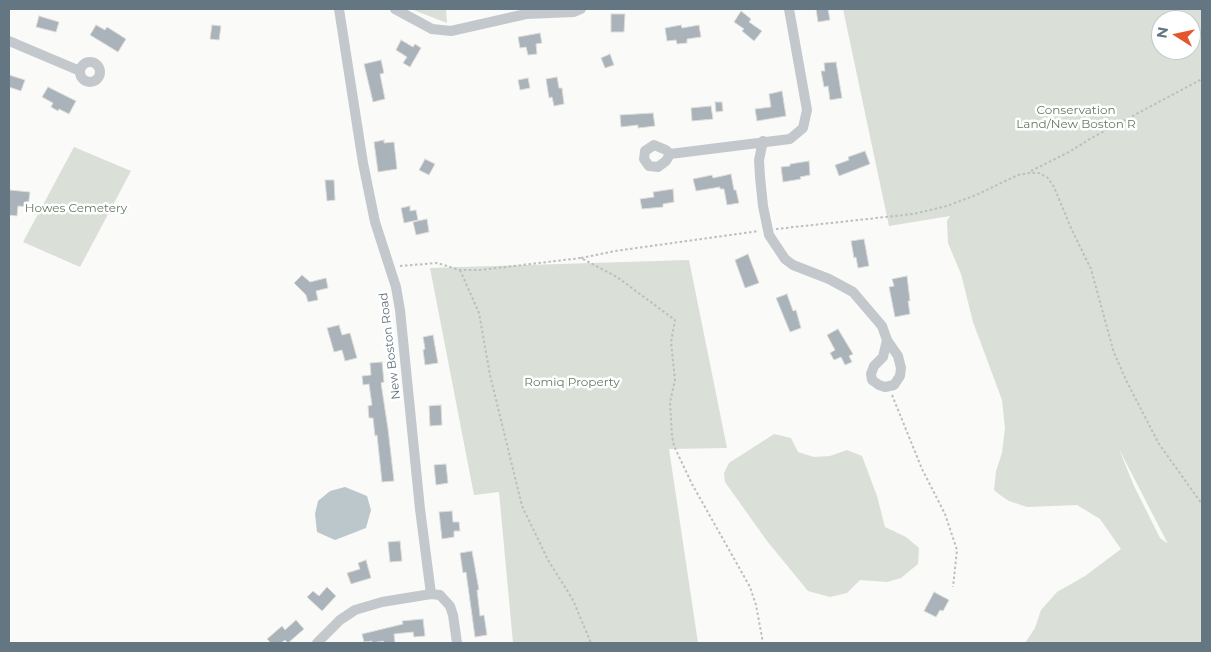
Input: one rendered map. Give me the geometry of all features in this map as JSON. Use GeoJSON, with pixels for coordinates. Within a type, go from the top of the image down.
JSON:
{"type":"FeatureCollection","features":[{"type":"Feature","properties":{"kind":"street","name":"New Boston Road"},"geometry":{"type":"LineString","coordinates":[[339,9],[363,163],[375,222],[390,268],[400,310],[420,509],[431,594]]}},
{"type":"Feature","properties":{"kind":"street"},"geometry":{"type":"LineString","coordinates":[[395,9],[432,29],[451,31],[526,14],[574,12],[581,9]]}},
{"type":"Feature","properties":{"kind":"street"},"geometry":{"type":"LineString","coordinates":[[670,154],[790,138],[803,128],[807,118],[805,97],[789,9]]}},
{"type":"Feature","properties":{"kind":"street"},"geometry":{"type":"LineString","coordinates":[[9,41],[80,71]]}},
{"type":"Feature","properties":{"kind":"street"},"geometry":{"type":"LineString","coordinates":[[763,142],[759,160],[767,230],[785,259],[793,265],[829,279],[853,292],[882,326],[887,340],[898,356],[901,368],[900,376],[894,385],[889,386],[879,385],[872,380],[871,374],[874,366],[883,357],[887,340]]}},
{"type":"Feature","properties":{"kind":"street"},"geometry":{"type":"LineString","coordinates":[[317,643],[340,620],[355,610],[382,602],[431,594],[440,595],[450,606],[457,643]]}},
{"type":"Feature","properties":{"kind":"path"},"geometry":{"type":"LineString","coordinates":[[390,268],[437,263],[460,270],[501,268],[767,230],[913,214],[947,206],[1029,172],[1202,79]]}},
{"type":"Feature","properties":{"kind":"path"},"geometry":{"type":"LineString","coordinates":[[1029,172],[1039,173],[1048,178],[1054,187],[1091,269],[1114,353],[1127,382],[1159,444],[1202,504]]}},
{"type":"Feature","properties":{"kind":"path"},"geometry":{"type":"LineString","coordinates":[[581,258],[617,277],[675,320],[671,342],[675,380],[670,402],[674,446],[692,484],[750,587],[756,606],[763,643]]}},
{"type":"Feature","properties":{"kind":"path"},"geometry":{"type":"LineString","coordinates":[[460,270],[479,313],[490,375],[522,506],[548,560],[573,600],[591,643]]}},
{"type":"Feature","properties":{"kind":"path"},"geometry":{"type":"LineString","coordinates":[[889,386],[922,469],[945,514],[956,550],[953,587]]}},
{"type":"Feature","properties":{"kind":"green space"},"geometry":{"type":"Polygon","coordinates":[[[411,9],[446,9],[447,23],[411,9]]]}},
{"type":"Feature","properties":{"kind":"green space","name":"Conservation Land/New Boston R"},"geometry":{"type":"Polygon","coordinates":[[[843,9],[1202,9],[1202,643],[1025,643],[1035,628],[1041,610],[1057,592],[1085,576],[1121,549],[1100,519],[1077,505],[1027,507],[1009,501],[994,490],[1005,428],[1002,400],[973,322],[961,274],[948,243],[947,221],[950,216],[889,226],[843,9]],[[1119,449],[1134,486],[1160,538],[1167,542],[1119,449]]]}},
{"type":"Feature","properties":{"kind":"green space","name":"Howes Cemetery"},"geometry":{"type":"Polygon","coordinates":[[[74,147],[131,171],[80,267],[23,242],[74,147]]]}},
{"type":"Feature","properties":{"kind":"green space","name":"Romiq Property"},"geometry":{"type":"Polygon","coordinates":[[[689,260],[727,448],[669,449],[698,643],[513,643],[499,492],[474,495],[430,268],[689,260]]]}},
{"type":"Feature","properties":{"kind":"green space"},"geometry":{"type":"Polygon","coordinates":[[[774,434],[791,438],[798,452],[814,457],[830,456],[847,450],[862,456],[877,496],[885,527],[906,537],[919,548],[918,564],[901,578],[887,582],[860,580],[847,593],[830,597],[808,591],[767,541],[725,482],[724,473],[729,463],[774,434]]]}},
{"type":"Feature","properties":{"kind":"shaded area"},"geometry":{"type":"Polygon","coordinates":[[[345,487],[367,496],[371,510],[366,528],[335,540],[317,532],[315,514],[318,501],[330,491],[345,487]]]}},
{"type":"Feature","properties":{"kind":"building"},"geometry":{"type":"Polygon","coordinates":[[[816,9],[828,9],[830,20],[818,22],[816,9]]]}},
{"type":"Feature","properties":{"kind":"building"},"geometry":{"type":"Polygon","coordinates":[[[741,11],[751,19],[749,22],[762,31],[754,41],[742,31],[744,29],[734,22],[741,11]]]}},
{"type":"Feature","properties":{"kind":"building"},"geometry":{"type":"Polygon","coordinates":[[[611,14],[625,14],[624,32],[611,32],[611,14]]]}},
{"type":"Feature","properties":{"kind":"building"},"geometry":{"type":"Polygon","coordinates":[[[39,16],[59,22],[56,32],[36,27],[39,16]]]}},
{"type":"Feature","properties":{"kind":"building"},"geometry":{"type":"Polygon","coordinates":[[[96,25],[105,30],[107,27],[126,39],[118,52],[90,35],[96,25]]]}},
{"type":"Feature","properties":{"kind":"building"},"geometry":{"type":"Polygon","coordinates":[[[212,25],[221,26],[219,40],[210,39],[212,25]]]}},
{"type":"Feature","properties":{"kind":"building"},"geometry":{"type":"Polygon","coordinates":[[[681,25],[682,28],[699,25],[701,37],[687,39],[687,43],[677,44],[676,40],[667,41],[665,28],[681,25]]]}},
{"type":"Feature","properties":{"kind":"building"},"geometry":{"type":"Polygon","coordinates":[[[540,33],[542,43],[536,44],[537,54],[528,55],[526,47],[520,48],[518,37],[540,33]]]}},
{"type":"Feature","properties":{"kind":"building"},"geometry":{"type":"Polygon","coordinates":[[[401,40],[413,47],[415,44],[421,48],[410,67],[403,63],[407,57],[396,50],[401,40]]]}},
{"type":"Feature","properties":{"kind":"building"},"geometry":{"type":"Polygon","coordinates":[[[610,54],[614,65],[605,68],[601,58],[610,54]]]}},
{"type":"Feature","properties":{"kind":"building"},"geometry":{"type":"Polygon","coordinates":[[[381,60],[384,73],[380,74],[385,99],[373,102],[364,64],[381,60]]]}},
{"type":"Feature","properties":{"kind":"building"},"geometry":{"type":"Polygon","coordinates":[[[836,62],[842,98],[830,100],[828,86],[824,87],[821,71],[825,71],[824,63],[836,62]]]}},
{"type":"Feature","properties":{"kind":"building"},"geometry":{"type":"Polygon","coordinates":[[[9,75],[25,80],[21,91],[9,87],[9,75]]]}},
{"type":"Feature","properties":{"kind":"building"},"geometry":{"type":"Polygon","coordinates":[[[557,77],[559,88],[562,88],[564,104],[554,106],[552,97],[549,98],[546,79],[557,77]]]}},
{"type":"Feature","properties":{"kind":"building"},"geometry":{"type":"Polygon","coordinates":[[[528,78],[530,88],[520,90],[518,80],[528,78]]]}},
{"type":"Feature","properties":{"kind":"building"},"geometry":{"type":"Polygon","coordinates":[[[48,87],[76,101],[69,114],[51,107],[53,103],[42,97],[48,87]]]}},
{"type":"Feature","properties":{"kind":"building"},"geometry":{"type":"Polygon","coordinates":[[[782,91],[786,116],[757,121],[755,109],[771,107],[769,94],[782,91]]]}},
{"type":"Feature","properties":{"kind":"building"},"geometry":{"type":"Polygon","coordinates":[[[715,102],[722,102],[723,111],[716,112],[715,102]]]}},
{"type":"Feature","properties":{"kind":"building"},"geometry":{"type":"Polygon","coordinates":[[[711,106],[713,119],[692,121],[691,108],[711,106]]]}},
{"type":"Feature","properties":{"kind":"building"},"geometry":{"type":"Polygon","coordinates":[[[653,113],[655,126],[621,127],[620,115],[653,113]]]}},
{"type":"Feature","properties":{"kind":"building"},"geometry":{"type":"Polygon","coordinates":[[[384,140],[384,143],[394,142],[397,169],[378,172],[374,142],[384,140]]]}},
{"type":"Feature","properties":{"kind":"building"},"geometry":{"type":"Polygon","coordinates":[[[865,151],[870,164],[839,176],[835,165],[849,160],[848,157],[865,151]]]}},
{"type":"Feature","properties":{"kind":"building"},"geometry":{"type":"Polygon","coordinates":[[[425,159],[435,164],[429,175],[419,170],[425,159]]]}},
{"type":"Feature","properties":{"kind":"building"},"geometry":{"type":"Polygon","coordinates":[[[809,161],[810,175],[800,177],[801,179],[783,182],[781,167],[809,161]]]}},
{"type":"Feature","properties":{"kind":"building"},"geometry":{"type":"Polygon","coordinates":[[[731,174],[739,203],[727,205],[724,189],[720,189],[720,187],[696,191],[693,179],[712,175],[713,178],[731,174]]]}},
{"type":"Feature","properties":{"kind":"building"},"geometry":{"type":"Polygon","coordinates":[[[325,180],[334,180],[335,200],[327,201],[325,180]]]}},
{"type":"Feature","properties":{"kind":"building"},"geometry":{"type":"Polygon","coordinates":[[[673,189],[674,202],[663,204],[663,207],[642,209],[640,199],[654,197],[653,192],[673,189]]]}},
{"type":"Feature","properties":{"kind":"building"},"geometry":{"type":"Polygon","coordinates":[[[9,190],[30,192],[28,207],[18,206],[17,216],[9,215],[9,190]]]}},
{"type":"Feature","properties":{"kind":"building"},"geometry":{"type":"Polygon","coordinates":[[[410,206],[410,211],[416,210],[418,220],[404,223],[401,208],[410,206]]]}},
{"type":"Feature","properties":{"kind":"building"},"geometry":{"type":"Polygon","coordinates":[[[427,219],[429,232],[416,235],[413,222],[427,219]]]}},
{"type":"Feature","properties":{"kind":"building"},"geometry":{"type":"Polygon","coordinates":[[[864,239],[869,266],[858,268],[851,241],[864,239]]]}},
{"type":"Feature","properties":{"kind":"building"},"geometry":{"type":"Polygon","coordinates":[[[748,254],[759,283],[745,288],[735,260],[748,254]]]}},
{"type":"Feature","properties":{"kind":"building"},"geometry":{"type":"Polygon","coordinates":[[[302,275],[310,282],[326,278],[328,288],[316,291],[318,300],[308,302],[306,295],[294,283],[302,275]]]}},
{"type":"Feature","properties":{"kind":"building"},"geometry":{"type":"Polygon","coordinates":[[[907,276],[910,314],[895,317],[889,287],[894,286],[892,279],[907,276]]]}},
{"type":"Feature","properties":{"kind":"building"},"geometry":{"type":"Polygon","coordinates":[[[787,294],[793,311],[796,310],[801,328],[790,332],[776,298],[787,294]]]}},
{"type":"Feature","properties":{"kind":"building"},"geometry":{"type":"Polygon","coordinates":[[[339,325],[342,335],[350,333],[357,358],[345,361],[342,350],[334,352],[327,328],[339,325]]]}},
{"type":"Feature","properties":{"kind":"building"},"geometry":{"type":"Polygon","coordinates":[[[838,329],[853,354],[849,356],[852,362],[845,365],[841,357],[834,360],[830,353],[835,350],[827,335],[838,329]]]}},
{"type":"Feature","properties":{"kind":"building"},"geometry":{"type":"Polygon","coordinates":[[[433,335],[438,363],[425,365],[423,337],[433,335]]]}},
{"type":"Feature","properties":{"kind":"building"},"geometry":{"type":"Polygon","coordinates":[[[382,362],[384,382],[381,383],[394,481],[382,482],[377,435],[375,436],[373,418],[369,418],[368,406],[372,405],[369,384],[363,385],[362,376],[371,375],[370,363],[382,362]]]}},
{"type":"Feature","properties":{"kind":"building"},"geometry":{"type":"Polygon","coordinates":[[[441,405],[442,425],[430,426],[429,406],[441,405]]]}},
{"type":"Feature","properties":{"kind":"building"},"geometry":{"type":"Polygon","coordinates":[[[446,464],[448,483],[436,485],[434,465],[446,464]]]}},
{"type":"Feature","properties":{"kind":"building"},"geometry":{"type":"Polygon","coordinates":[[[452,511],[453,522],[459,522],[460,531],[454,531],[454,537],[442,539],[439,512],[452,511]]]}},
{"type":"Feature","properties":{"kind":"building"},"geometry":{"type":"Polygon","coordinates":[[[400,541],[402,561],[390,562],[388,542],[400,541]]]}},
{"type":"Feature","properties":{"kind":"building"},"geometry":{"type":"Polygon","coordinates":[[[472,551],[479,590],[477,590],[480,616],[484,615],[487,635],[475,637],[466,572],[463,573],[460,553],[472,551]]]}},
{"type":"Feature","properties":{"kind":"building"},"geometry":{"type":"Polygon","coordinates":[[[366,560],[371,578],[351,584],[347,573],[360,569],[358,563],[366,560]]]}},
{"type":"Feature","properties":{"kind":"building"},"geometry":{"type":"Polygon","coordinates":[[[327,587],[336,596],[322,611],[307,597],[313,591],[319,596],[327,587]]]}},
{"type":"Feature","properties":{"kind":"building"},"geometry":{"type":"Polygon","coordinates":[[[934,592],[949,600],[943,611],[940,610],[936,617],[924,611],[934,592]]]}},
{"type":"Feature","properties":{"kind":"building"},"geometry":{"type":"Polygon","coordinates":[[[423,619],[425,636],[414,637],[413,632],[394,634],[395,643],[384,643],[383,641],[364,642],[362,634],[403,624],[402,621],[423,619]]]}},
{"type":"Feature","properties":{"kind":"building"},"geometry":{"type":"Polygon","coordinates":[[[296,620],[304,629],[288,643],[285,640],[281,643],[271,643],[267,639],[282,626],[285,630],[296,620]]]}}]}
